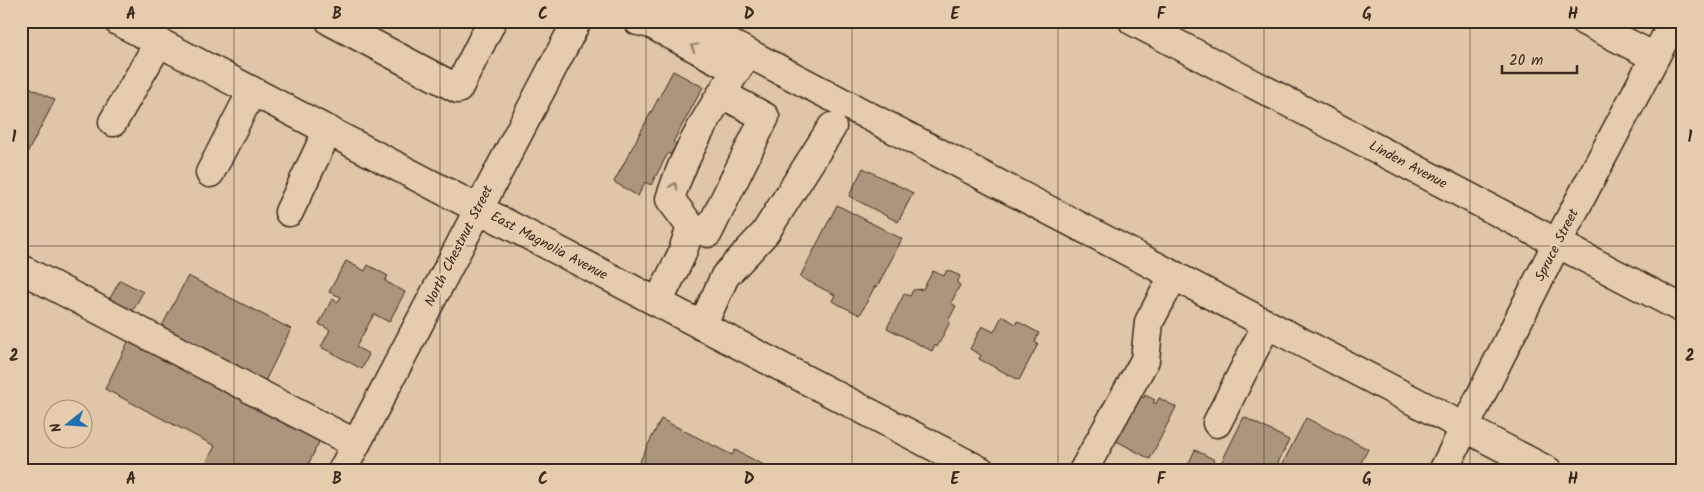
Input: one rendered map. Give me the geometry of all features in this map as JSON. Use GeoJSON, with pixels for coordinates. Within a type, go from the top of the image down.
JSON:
{"type":"FeatureCollection","features":[{"type":"Feature","properties":{"kind":"street"},"geometry":{"type":"LineString","coordinates":[[330,21],[458,89],[492,21]]}},
{"type":"Feature","properties":{"kind":"street","name":"North Chestnut Street"},"geometry":{"type":"LineString","coordinates":[[342,471],[577,21]]}},
{"type":"Feature","properties":{"kind":"street"},"geometry":{"type":"LineString","coordinates":[[686,21],[742,61]]}},
{"type":"Feature","properties":{"kind":"street","name":"Linden Avenue"},"geometry":{"type":"LineString","coordinates":[[1133,21],[1683,309]]}},
{"type":"Feature","properties":{"kind":"street"},"geometry":{"type":"LineString","coordinates":[[1584,21],[1655,57]]}},
{"type":"Feature","properties":{"kind":"street","name":"Spruce Street"},"geometry":{"type":"LineString","coordinates":[[1443,471],[1557,243],[1674,21]]}},
{"type":"Feature","properties":{"kind":"street"},"geometry":{"type":"LineString","coordinates":[[647,22],[742,61],[1174,275],[1548,471]]}},
{"type":"Feature","properties":{"kind":"street","name":"East Magnolia Avenue"},"geometry":{"type":"LineString","coordinates":[[126,23],[252,91],[980,471]]}},
{"type":"Feature","properties":{"kind":"street"},"geometry":{"type":"LineString","coordinates":[[113,122],[159,42]]}},
{"type":"Feature","properties":{"kind":"street"},"geometry":{"type":"LineString","coordinates":[[722,94],[765,118],[708,234],[691,227],[670,199],[683,163],[722,94],[742,61]]}},
{"type":"Feature","properties":{"kind":"street"},"geometry":{"type":"LineString","coordinates":[[210,173],[252,91]]}},
{"type":"Feature","properties":{"kind":"street"},"geometry":{"type":"LineString","coordinates":[[702,326],[725,276],[765,233],[832,127]]}},
{"type":"Feature","properties":{"kind":"street"},"geometry":{"type":"LineString","coordinates":[[289,212],[328,130]]}},
{"type":"Feature","properties":{"kind":"street"},"geometry":{"type":"LineString","coordinates":[[658,302],[681,256],[691,227]]}},
{"type":"Feature","properties":{"kind":"street"},"geometry":{"type":"LineString","coordinates":[[21,269],[356,444]]}},
{"type":"Feature","properties":{"kind":"street"},"geometry":{"type":"LineString","coordinates":[[1083,471],[1145,360],[1149,322],[1174,275]]}},
{"type":"Feature","properties":{"kind":"street"},"geometry":{"type":"LineString","coordinates":[[1216,423],[1268,324]]}},
{"type":"Feature","properties":{"kind":"building"},"geometry":{"type":"Polygon","coordinates":[[[673,71],[703,87],[673,142],[677,144],[670,155],[668,153],[651,185],[645,182],[638,196],[614,182],[673,71]]]}},
{"type":"Feature","properties":{"kind":"building"},"geometry":{"type":"Polygon","coordinates":[[[21,83],[55,100],[21,165],[21,83]]]}},
{"type":"Feature","properties":{"kind":"building"},"geometry":{"type":"Polygon","coordinates":[[[863,168],[913,193],[898,222],[849,196],[863,168]]]}},
{"type":"Feature","properties":{"kind":"building"},"geometry":{"type":"Polygon","coordinates":[[[837,205],[902,239],[860,315],[832,301],[835,295],[800,277],[837,205]]]}},
{"type":"Feature","properties":{"kind":"building"},"geometry":{"type":"Polygon","coordinates":[[[346,261],[365,271],[368,265],[388,276],[385,281],[405,292],[389,322],[374,314],[356,347],[369,354],[362,369],[321,347],[330,330],[319,324],[332,299],[338,302],[341,297],[329,292],[346,261]]]}},
{"type":"Feature","properties":{"kind":"building"},"geometry":{"type":"Polygon","coordinates":[[[947,270],[960,276],[957,283],[960,285],[951,303],[956,306],[937,347],[935,345],[932,351],[887,328],[904,294],[910,296],[913,290],[923,289],[933,271],[944,276],[947,270]]]}},
{"type":"Feature","properties":{"kind":"building"},"geometry":{"type":"Polygon","coordinates":[[[188,276],[291,329],[265,381],[243,396],[233,391],[252,374],[162,326],[188,276]]]}},
{"type":"Feature","properties":{"kind":"building"},"geometry":{"type":"Polygon","coordinates":[[[120,280],[143,292],[131,314],[108,302],[120,280]]]}},
{"type":"Feature","properties":{"kind":"building"},"geometry":{"type":"Polygon","coordinates":[[[1002,316],[1016,324],[1017,321],[1039,333],[1035,342],[1038,344],[1019,380],[979,359],[981,355],[970,349],[982,326],[994,332],[1002,316]]]}},
{"type":"Feature","properties":{"kind":"building"},"geometry":{"type":"Polygon","coordinates":[[[130,338],[322,436],[305,471],[202,471],[215,446],[105,389],[130,338]]]}},
{"type":"Feature","properties":{"kind":"building"},"geometry":{"type":"Polygon","coordinates":[[[1138,394],[1144,398],[1145,395],[1155,400],[1153,402],[1156,404],[1159,398],[1176,407],[1150,459],[1113,439],[1138,394]]]}},
{"type":"Feature","properties":{"kind":"building"},"geometry":{"type":"Polygon","coordinates":[[[1244,417],[1289,440],[1274,471],[1217,471],[1244,417]]]}},
{"type":"Feature","properties":{"kind":"building"},"geometry":{"type":"Polygon","coordinates":[[[1306,418],[1368,449],[1357,471],[1291,471],[1286,468],[1287,465],[1283,463],[1306,418]]]}},
{"type":"Feature","properties":{"kind":"building"},"geometry":{"type":"Polygon","coordinates":[[[661,419],[732,455],[735,450],[775,471],[635,471],[661,419]]]}},
{"type":"Feature","properties":{"kind":"building"},"geometry":{"type":"Polygon","coordinates":[[[1195,450],[1215,460],[1209,471],[1185,471],[1195,450]]]}}]}
